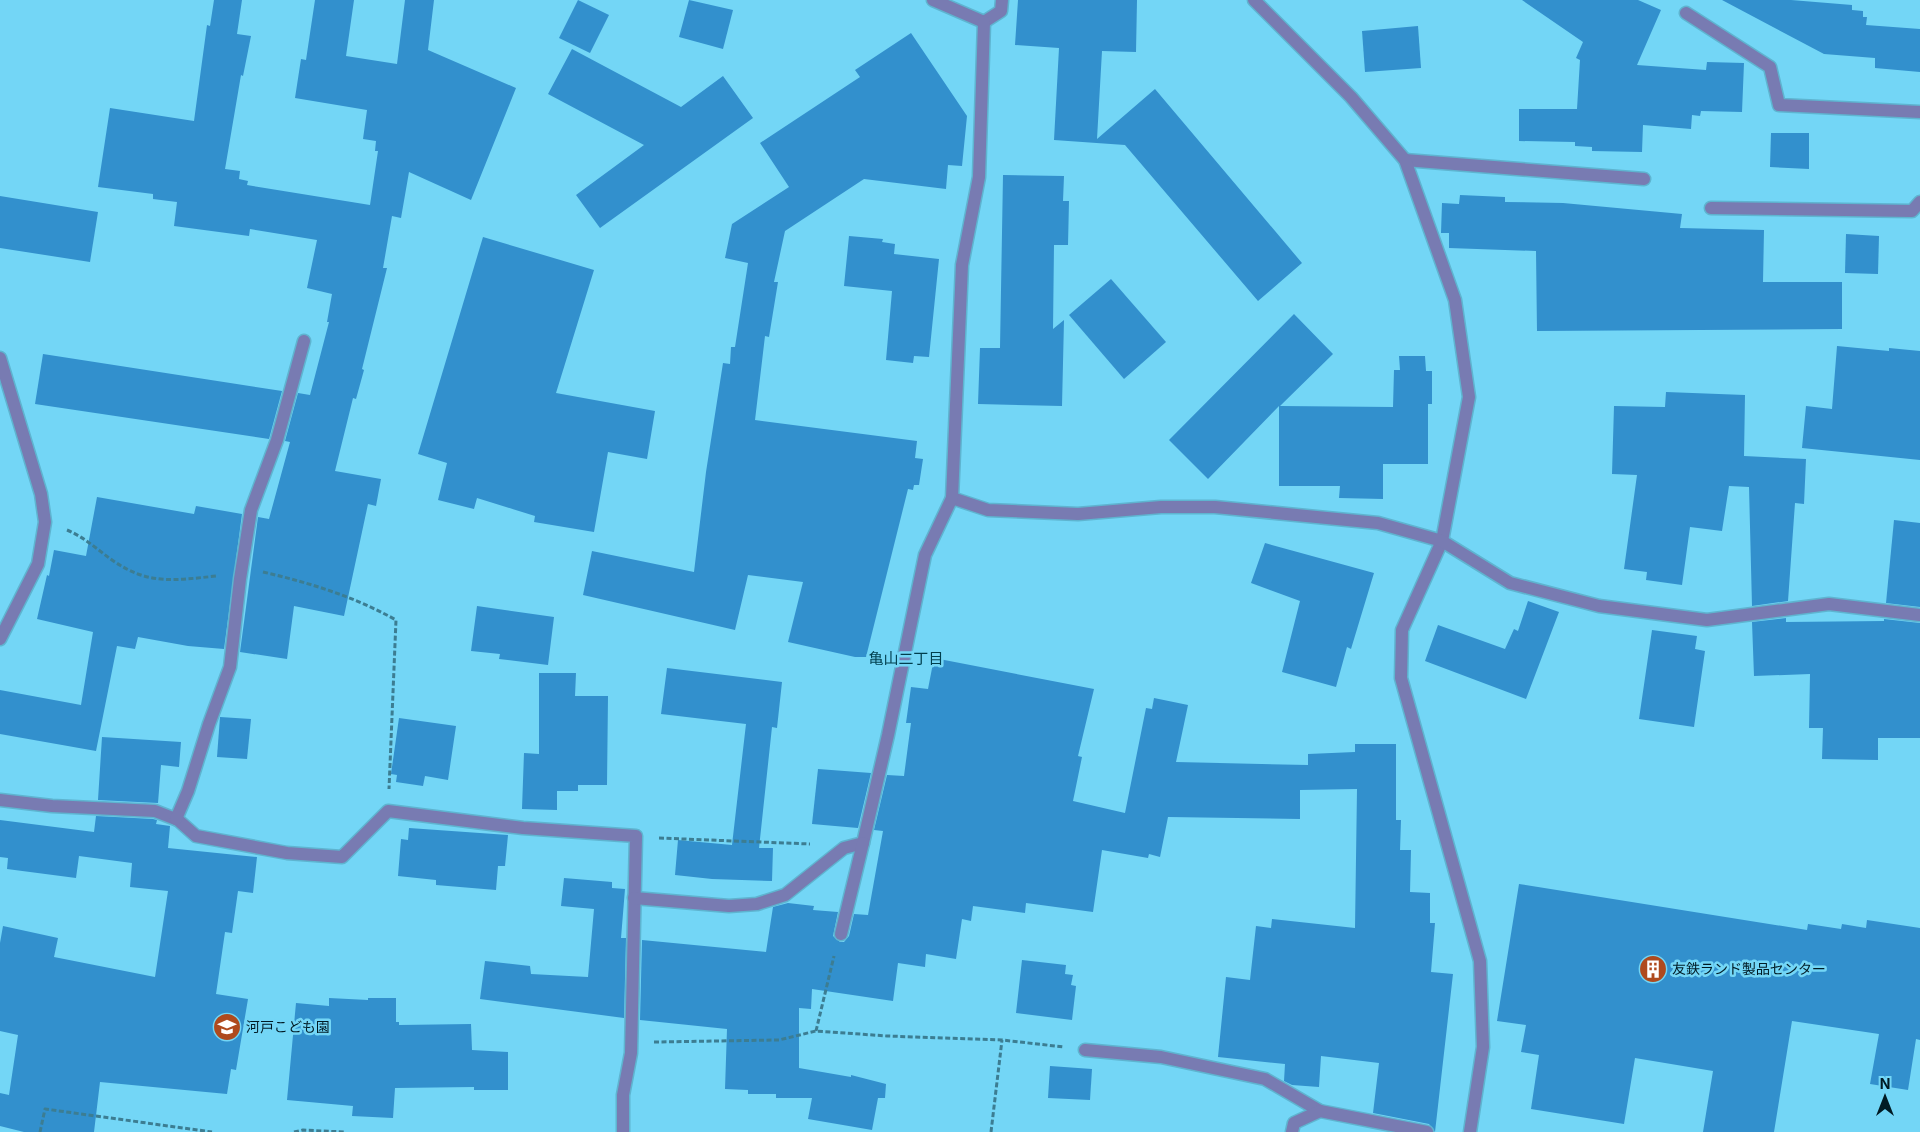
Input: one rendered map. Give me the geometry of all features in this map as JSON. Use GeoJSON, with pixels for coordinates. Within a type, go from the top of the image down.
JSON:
{"type":"FeatureCollection","features":[{"type":"Feature","properties":{"kind":"street"},"geometry":{"type":"LineString","coordinates":[[933,0],[984,22]]}},
{"type":"Feature","properties":{"kind":"street"},"geometry":{"type":"LineString","coordinates":[[984,22],[1001,12],[1002,0]]}},
{"type":"Feature","properties":{"kind":"street"},"geometry":{"type":"LineString","coordinates":[[1254,0],[1351,96],[1405,160],[1455,300],[1469,397],[1442,541],[1402,630],[1401,678],[1480,961],[1483,1047],[1470,1132]]}},
{"type":"Feature","properties":{"kind":"street"},"geometry":{"type":"LineString","coordinates":[[1686,13],[1770,67],[1779,105],[1920,112]]}},
{"type":"Feature","properties":{"kind":"street"},"geometry":{"type":"LineString","coordinates":[[842,934],[888,734],[924,555],[952,498],[962,265],[979,177],[984,22]]}},
{"type":"Feature","properties":{"kind":"street"},"geometry":{"type":"LineString","coordinates":[[1405,160],[1644,179]]}},
{"type":"Feature","properties":{"kind":"street"},"geometry":{"type":"LineString","coordinates":[[1711,208],[1912,211],[1920,202]]}},
{"type":"Feature","properties":{"kind":"street"},"geometry":{"type":"LineString","coordinates":[[176,819],[188,791],[209,724],[230,667],[251,510],[277,440],[304,341]]}},
{"type":"Feature","properties":{"kind":"street"},"geometry":{"type":"LineString","coordinates":[[0,358],[41,494],[45,522],[38,564],[0,639]]}},
{"type":"Feature","properties":{"kind":"street"},"geometry":{"type":"LineString","coordinates":[[952,498],[988,510],[1078,514],[1161,507],[1224,508],[1378,524],[1442,541],[1510,583],[1599,606],[1707,620],[1829,604],[1920,615]]}},
{"type":"Feature","properties":{"kind":"street"},"geometry":{"type":"LineString","coordinates":[[0,800],[52,806],[156,811],[176,819],[196,836],[287,853],[342,857],[388,811],[523,828],[636,836],[631,1043],[624,1096],[623,1132]]}},
{"type":"Feature","properties":{"kind":"street"},"geometry":{"type":"LineString","coordinates":[[634,898],[729,906],[757,904],[785,895],[844,848],[863,843]]}},
{"type":"Feature","properties":{"kind":"street"},"geometry":{"type":"LineString","coordinates":[[1085,1050],[1161,1057],[1265,1079],[1320,1111],[1427,1132]]}},
{"type":"Feature","properties":{"kind":"street"},"geometry":{"type":"LineString","coordinates":[[1292,1132],[1294,1123],[1320,1111]]}},
{"type":"Feature","properties":{"kind":"path"},"geometry":{"type":"LineString","coordinates":[[45,522],[76,534],[115,562],[145,579],[177,580],[224,576],[242,568],[307,582],[365,603],[396,620],[388,811]]}},
{"type":"Feature","properties":{"kind":"path"},"geometry":{"type":"LineString","coordinates":[[636,836],[811,844]]}},
{"type":"Feature","properties":{"kind":"path"},"geometry":{"type":"LineString","coordinates":[[816,1031],[842,934]]}},
{"type":"Feature","properties":{"kind":"path"},"geometry":{"type":"LineString","coordinates":[[631,1043],[779,1040],[816,1031],[887,1036],[1002,1040],[1085,1050]]}},
{"type":"Feature","properties":{"kind":"path"},"geometry":{"type":"LineString","coordinates":[[991,1132],[1002,1040]]}},
{"type":"Feature","properties":{"kind":"path"},"geometry":{"type":"LineString","coordinates":[[40,1132],[45,1109],[212,1132]]}},
{"type":"Feature","properties":{"kind":"path"},"geometry":{"type":"LineString","coordinates":[[294,1132],[327,1130],[344,1132]]}},
{"type":"Feature","properties":{"kind":"building"},"geometry":{"type":"Polygon","coordinates":[[[214,0],[242,0],[237,34],[251,36],[243,76],[241,75],[225,169],[240,171],[239,179],[248,181],[247,185],[370,205],[378,151],[375,151],[376,141],[363,139],[367,110],[295,98],[301,59],[306,60],[315,0],[354,0],[346,56],[397,64],[405,0],[434,0],[428,50],[516,88],[471,200],[409,172],[401,218],[392,216],[383,268],[387,268],[362,369],[364,370],[356,399],[353,398],[335,471],[381,479],[376,506],[368,504],[344,616],[294,606],[287,659],[240,652],[258,517],[269,519],[290,442],[285,441],[298,393],[310,395],[329,322],[327,322],[332,294],[307,288],[317,240],[250,229],[249,236],[174,226],[177,202],[153,199],[153,194],[98,187],[110,108],[194,121],[207,25],[210,26],[214,0]]]}},
{"type":"Feature","properties":{"kind":"building"},"geometry":{"type":"Polygon","coordinates":[[[578,0],[609,15],[590,53],[559,38],[578,0]]]}},
{"type":"Feature","properties":{"kind":"building"},"geometry":{"type":"Polygon","coordinates":[[[689,0],[733,10],[723,49],[679,37],[689,0]]]}},
{"type":"Feature","properties":{"kind":"building"},"geometry":{"type":"Polygon","coordinates":[[[1018,0],[1137,0],[1136,52],[1102,51],[1097,139],[1155,89],[1302,263],[1258,301],[1125,145],[1054,140],[1059,48],[1015,45],[1018,0]]]}},
{"type":"Feature","properties":{"kind":"building"},"geometry":{"type":"Polygon","coordinates":[[[1522,0],[1638,0],[1661,10],[1637,65],[1706,70],[1707,62],[1744,63],[1742,112],[1701,111],[1700,116],[1692,115],[1691,129],[1643,125],[1642,152],[1592,151],[1592,147],[1575,146],[1575,142],[1519,141],[1519,109],[1577,109],[1580,60],[1576,58],[1583,42],[1522,0]]]}},
{"type":"Feature","properties":{"kind":"building"},"geometry":{"type":"Polygon","coordinates":[[[1722,0],[1791,0],[1852,5],[1852,10],[1863,11],[1863,17],[1867,17],[1866,25],[1920,29],[1920,72],[1875,68],[1875,58],[1824,54],[1722,0]]]}},
{"type":"Feature","properties":{"kind":"building"},"geometry":{"type":"Polygon","coordinates":[[[1418,26],[1421,68],[1365,72],[1362,31],[1418,26]]]}},
{"type":"Feature","properties":{"kind":"building"},"geometry":{"type":"Polygon","coordinates":[[[911,33],[967,116],[962,166],[948,165],[946,189],[864,179],[785,231],[774,282],[778,282],[769,337],[765,336],[755,420],[917,441],[915,458],[923,459],[919,485],[914,485],[913,490],[908,489],[866,657],[855,657],[788,642],[803,582],[748,575],[735,630],[583,595],[592,551],[694,572],[706,472],[723,363],[730,364],[731,347],[735,347],[748,263],[725,258],[732,224],[789,187],[760,143],[860,77],[855,70],[911,33]]]}},
{"type":"Feature","properties":{"kind":"building"},"geometry":{"type":"Polygon","coordinates":[[[572,49],[681,107],[723,76],[753,118],[600,228],[576,195],[644,145],[548,94],[572,49]]]}},
{"type":"Feature","properties":{"kind":"building"},"geometry":{"type":"Polygon","coordinates":[[[1771,133],[1809,133],[1809,169],[1770,167],[1771,133]]]}},
{"type":"Feature","properties":{"kind":"building"},"geometry":{"type":"Polygon","coordinates":[[[1003,175],[1064,176],[1063,201],[1069,201],[1068,245],[1054,245],[1053,329],[1064,320],[1062,406],[978,404],[980,348],[1000,348],[1003,175]]]}},
{"type":"Feature","properties":{"kind":"building"},"geometry":{"type":"Polygon","coordinates":[[[1460,195],[1505,197],[1505,202],[1563,203],[1682,214],[1680,228],[1764,230],[1763,282],[1842,282],[1842,329],[1537,331],[1536,251],[1449,248],[1449,233],[1441,233],[1442,203],[1459,204],[1460,195]]]}},
{"type":"Feature","properties":{"kind":"building"},"geometry":{"type":"Polygon","coordinates":[[[0,196],[98,212],[90,262],[0,248],[0,196]]]}},
{"type":"Feature","properties":{"kind":"building"},"geometry":{"type":"Polygon","coordinates":[[[1846,234],[1879,236],[1878,274],[1845,273],[1846,234]]]}},
{"type":"Feature","properties":{"kind":"building"},"geometry":{"type":"Polygon","coordinates":[[[849,236],[883,239],[882,242],[895,244],[894,254],[939,259],[929,357],[914,356],[913,363],[886,360],[892,291],[844,286],[849,236]]]}},
{"type":"Feature","properties":{"kind":"building"},"geometry":{"type":"Polygon","coordinates":[[[483,237],[594,270],[556,393],[655,411],[647,459],[608,452],[594,532],[534,522],[535,516],[477,498],[474,509],[438,500],[447,463],[418,454],[483,237]]]}},
{"type":"Feature","properties":{"kind":"building"},"geometry":{"type":"Polygon","coordinates":[[[1111,279],[1166,342],[1124,379],[1069,315],[1111,279]]]}},
{"type":"Feature","properties":{"kind":"building"},"geometry":{"type":"Polygon","coordinates":[[[1294,314],[1333,354],[1280,406],[1393,407],[1394,370],[1400,370],[1399,356],[1425,356],[1426,371],[1432,371],[1432,404],[1428,404],[1428,464],[1383,464],[1383,499],[1339,498],[1340,486],[1279,486],[1279,406],[1208,479],[1169,440],[1294,314]]]}},
{"type":"Feature","properties":{"kind":"building"},"geometry":{"type":"Polygon","coordinates":[[[1837,346],[1889,351],[1889,348],[1920,351],[1920,460],[1802,448],[1806,406],[1832,409],[1837,346]]]}},
{"type":"Feature","properties":{"kind":"building"},"geometry":{"type":"Polygon","coordinates":[[[43,354],[282,391],[269,439],[35,404],[43,354]]]}},
{"type":"Feature","properties":{"kind":"building"},"geometry":{"type":"Polygon","coordinates":[[[1666,392],[1745,395],[1744,456],[1806,459],[1804,504],[1795,503],[1788,601],[1752,606],[1749,487],[1729,486],[1722,531],[1690,527],[1682,585],[1646,580],[1647,572],[1624,569],[1637,475],[1612,474],[1614,406],[1665,407],[1666,392]]]}},
{"type":"Feature","properties":{"kind":"building"},"geometry":{"type":"Polygon","coordinates":[[[97,497],[194,514],[196,506],[242,514],[224,649],[188,646],[138,637],[135,649],[117,646],[96,751],[0,734],[0,690],[81,705],[93,632],[37,619],[54,550],[86,556],[97,497]]]}},
{"type":"Feature","properties":{"kind":"building"},"geometry":{"type":"Polygon","coordinates":[[[1894,520],[1920,523],[1920,607],[1886,603],[1894,520]]]}},
{"type":"Feature","properties":{"kind":"building"},"geometry":{"type":"Polygon","coordinates":[[[1265,543],[1374,573],[1351,649],[1347,647],[1336,687],[1282,672],[1300,601],[1251,583],[1265,543]]]}},
{"type":"Feature","properties":{"kind":"building"},"geometry":{"type":"Polygon","coordinates":[[[1528,601],[1559,612],[1526,699],[1425,661],[1438,625],[1505,649],[1514,629],[1518,631],[1528,601]]]}},
{"type":"Feature","properties":{"kind":"building"},"geometry":{"type":"Polygon","coordinates":[[[477,606],[554,617],[548,665],[499,659],[500,654],[471,651],[477,606]]]}},
{"type":"Feature","properties":{"kind":"building"},"geometry":{"type":"Polygon","coordinates":[[[1786,618],[1786,622],[1884,621],[1884,619],[1920,623],[1920,738],[1878,738],[1878,760],[1822,759],[1823,728],[1809,728],[1810,674],[1754,676],[1752,622],[1786,618]]]}},
{"type":"Feature","properties":{"kind":"building"},"geometry":{"type":"Polygon","coordinates":[[[1652,630],[1697,636],[1695,649],[1705,651],[1694,727],[1639,719],[1652,630]]]}},
{"type":"Feature","properties":{"kind":"building"},"geometry":{"type":"Polygon","coordinates":[[[934,658],[1094,689],[1078,756],[1082,757],[1073,801],[1125,813],[1146,708],[1152,709],[1154,698],[1188,705],[1176,762],[1308,765],[1308,754],[1355,752],[1355,744],[1396,744],[1396,820],[1401,820],[1400,850],[1411,850],[1410,892],[1430,893],[1430,923],[1435,923],[1431,972],[1453,974],[1435,1132],[1429,1124],[1373,1113],[1379,1063],[1321,1056],[1319,1087],[1292,1085],[1284,1081],[1285,1064],[1218,1057],[1226,977],[1250,980],[1256,926],[1271,928],[1272,919],[1355,928],[1357,789],[1300,790],[1300,819],[1168,817],[1160,857],[1149,854],[1148,858],[1102,850],[1093,912],[1026,903],[1025,913],[973,906],[971,921],[962,919],[956,959],[926,954],[925,967],[898,963],[893,1001],[812,989],[811,1009],[799,1008],[799,1068],[851,1077],[851,1075],[886,1084],[885,1098],[878,1098],[872,1130],[808,1119],[812,1098],[776,1098],[776,1094],[748,1094],[748,1090],[725,1089],[727,1029],[640,1020],[642,940],[766,952],[773,907],[788,903],[814,906],[813,910],[838,912],[833,936],[840,942],[844,942],[849,936],[854,914],[868,915],[883,831],[874,830],[887,775],[904,776],[911,723],[906,723],[911,687],[928,689],[934,658]]]}},
{"type":"Feature","properties":{"kind":"building"},"geometry":{"type":"Polygon","coordinates":[[[667,668],[782,682],[777,728],[772,727],[759,848],[773,848],[772,881],[712,879],[675,875],[678,840],[732,845],[746,724],[661,714],[667,668]]]}},
{"type":"Feature","properties":{"kind":"building"},"geometry":{"type":"Polygon","coordinates":[[[539,673],[576,673],[575,696],[608,696],[607,785],[578,785],[578,791],[557,791],[557,810],[522,809],[524,753],[539,754],[539,673]]]}},
{"type":"Feature","properties":{"kind":"building"},"geometry":{"type":"Polygon","coordinates":[[[220,717],[251,719],[247,759],[217,757],[220,717]]]}},
{"type":"Feature","properties":{"kind":"building"},"geometry":{"type":"Polygon","coordinates":[[[399,718],[456,726],[448,780],[425,776],[423,786],[396,782],[397,775],[391,774],[399,718]]]}},
{"type":"Feature","properties":{"kind":"building"},"geometry":{"type":"Polygon","coordinates":[[[102,737],[181,742],[179,767],[161,765],[158,803],[98,800],[102,737]]]}},
{"type":"Feature","properties":{"kind":"building"},"geometry":{"type":"Polygon","coordinates":[[[818,769],[871,773],[858,828],[812,824],[818,769]]]}},
{"type":"Feature","properties":{"kind":"building"},"geometry":{"type":"Polygon","coordinates":[[[96,816],[157,820],[156,824],[170,826],[168,848],[257,857],[253,893],[238,891],[232,933],[225,932],[216,994],[248,999],[236,1070],[231,1069],[227,1094],[100,1082],[94,1132],[24,1132],[0,1126],[0,1093],[9,1095],[18,1035],[0,1031],[0,943],[3,926],[58,938],[54,957],[155,977],[168,891],[130,887],[132,863],[79,856],[76,878],[7,869],[8,858],[0,857],[0,820],[94,832],[96,816]]]}},
{"type":"Feature","properties":{"kind":"building"},"geometry":{"type":"Polygon","coordinates":[[[409,828],[508,835],[505,866],[498,866],[496,890],[436,885],[436,880],[398,876],[401,839],[408,840],[409,828]]]}},
{"type":"Feature","properties":{"kind":"building"},"geometry":{"type":"Polygon","coordinates":[[[564,878],[612,882],[612,888],[625,889],[621,938],[626,938],[624,1018],[480,999],[485,961],[530,966],[531,974],[588,977],[594,909],[561,906],[564,878]]]}},
{"type":"Feature","properties":{"kind":"building","name":"友鉄ランド製品センター"},"geometry":{"type":"Polygon","coordinates":[[[1519,884],[1807,930],[1808,924],[1841,929],[1842,924],[1866,928],[1867,920],[1920,928],[1920,1040],[1916,1039],[1908,1090],[1870,1084],[1879,1034],[1792,1021],[1774,1132],[1703,1132],[1713,1071],[1635,1058],[1624,1124],[1531,1109],[1539,1055],[1521,1052],[1526,1025],[1497,1021],[1519,884]]]}},
{"type":"Feature","properties":{"kind":"building"},"geometry":{"type":"Polygon","coordinates":[[[1022,960],[1066,965],[1065,974],[1073,975],[1071,985],[1076,986],[1072,1020],[1016,1013],[1022,960]]]}},
{"type":"Feature","properties":{"kind":"building"},"geometry":{"type":"Polygon","coordinates":[[[329,998],[368,1000],[368,998],[396,998],[396,1022],[399,1022],[399,1025],[471,1024],[472,1050],[508,1052],[508,1090],[474,1090],[474,1087],[395,1088],[393,1118],[352,1116],[353,1106],[287,1100],[296,1003],[329,1006],[329,998]]]}},
{"type":"Feature","properties":{"kind":"building"},"geometry":{"type":"Polygon","coordinates":[[[1050,1066],[1092,1069],[1090,1100],[1048,1098],[1050,1066]]]}},
{"type":"Feature","properties":{"kind":"place","name":"友鉄ランド製品センター"},"geometry":{"type":"Point","coordinates":[1653,969]}},
{"type":"Feature","properties":{"kind":"place","name":"河戸こども園"},"geometry":{"type":"Point","coordinates":[227,1027]}},
{"type":"Feature","properties":{"kind":"district","name":"亀山二丁目"},"geometry":{"type":"Point","coordinates":[906,659]}}]}
